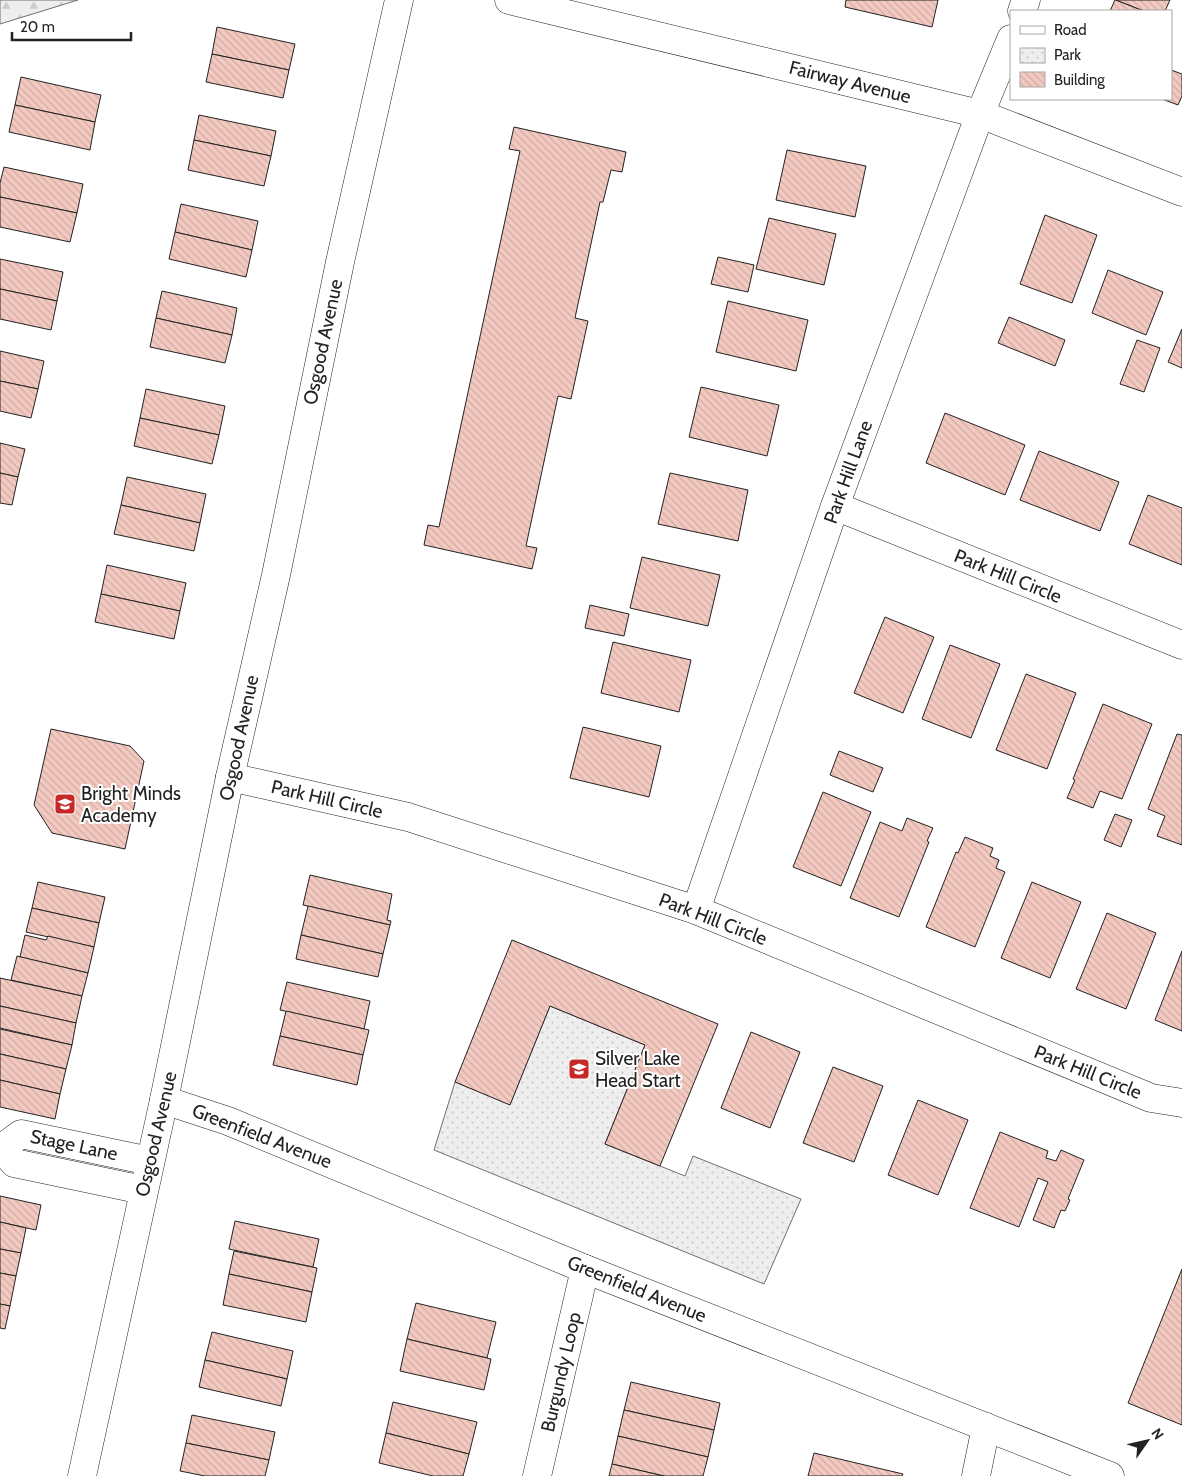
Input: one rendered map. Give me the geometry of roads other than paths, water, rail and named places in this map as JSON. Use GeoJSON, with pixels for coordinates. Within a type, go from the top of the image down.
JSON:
{"type":"FeatureCollection","features":[{"type":"Feature","properties":{"kind":"street","name":"Osgood Avenue"},"geometry":{"type":"LineString","coordinates":[[82,1476],[164,1100],[230,776],[276,575],[340,262],[399,0]]}},
{"type":"Feature","properties":{"kind":"street","name":"Fairway Avenue"},"geometry":{"type":"LineString","coordinates":[[509,0],[980,114],[1182,192]]}},
{"type":"Feature","properties":{"kind":"street","name":"Park Hill Lane"},"geometry":{"type":"LineString","coordinates":[[696,910],[835,506],[980,114],[1010,40]]}},
{"type":"Feature","properties":{"kind":"street","name":"Park Hill Circle"},"geometry":{"type":"LineString","coordinates":[[835,506],[1182,645]]}},
{"type":"Feature","properties":{"kind":"street","name":"Park Hill Circle"},"geometry":{"type":"LineString","coordinates":[[230,776],[408,817],[696,910],[1151,1098],[1182,1103]]}},
{"type":"Feature","properties":{"kind":"street","name":"Greenfield Avenue"},"geometry":{"type":"LineString","coordinates":[[164,1100],[228,1121],[585,1268],[1110,1476]]}},
{"type":"Feature","properties":{"kind":"street","name":"Stage Lane"},"geometry":{"type":"LineString","coordinates":[[144,1190],[14,1162],[1,1148],[21,1134],[150,1161]]}},
{"type":"Feature","properties":{"kind":"street","name":"Burgundy Loop"},"geometry":{"type":"LineString","coordinates":[[538,1476],[585,1268]]}},
{"type":"Feature","properties":{"kind":"street"},"geometry":{"type":"LineString","coordinates":[[976,1476],[986,1427]]}},
{"type":"Feature","properties":{"kind":"place","name":"Bright Minds Academy"},"geometry":{"type":"Point","coordinates":[65,804]}},
{"type":"Feature","properties":{"kind":"place","name":"Silver Lake Head Start"},"geometry":{"type":"Point","coordinates":[579,1069]}}]}
